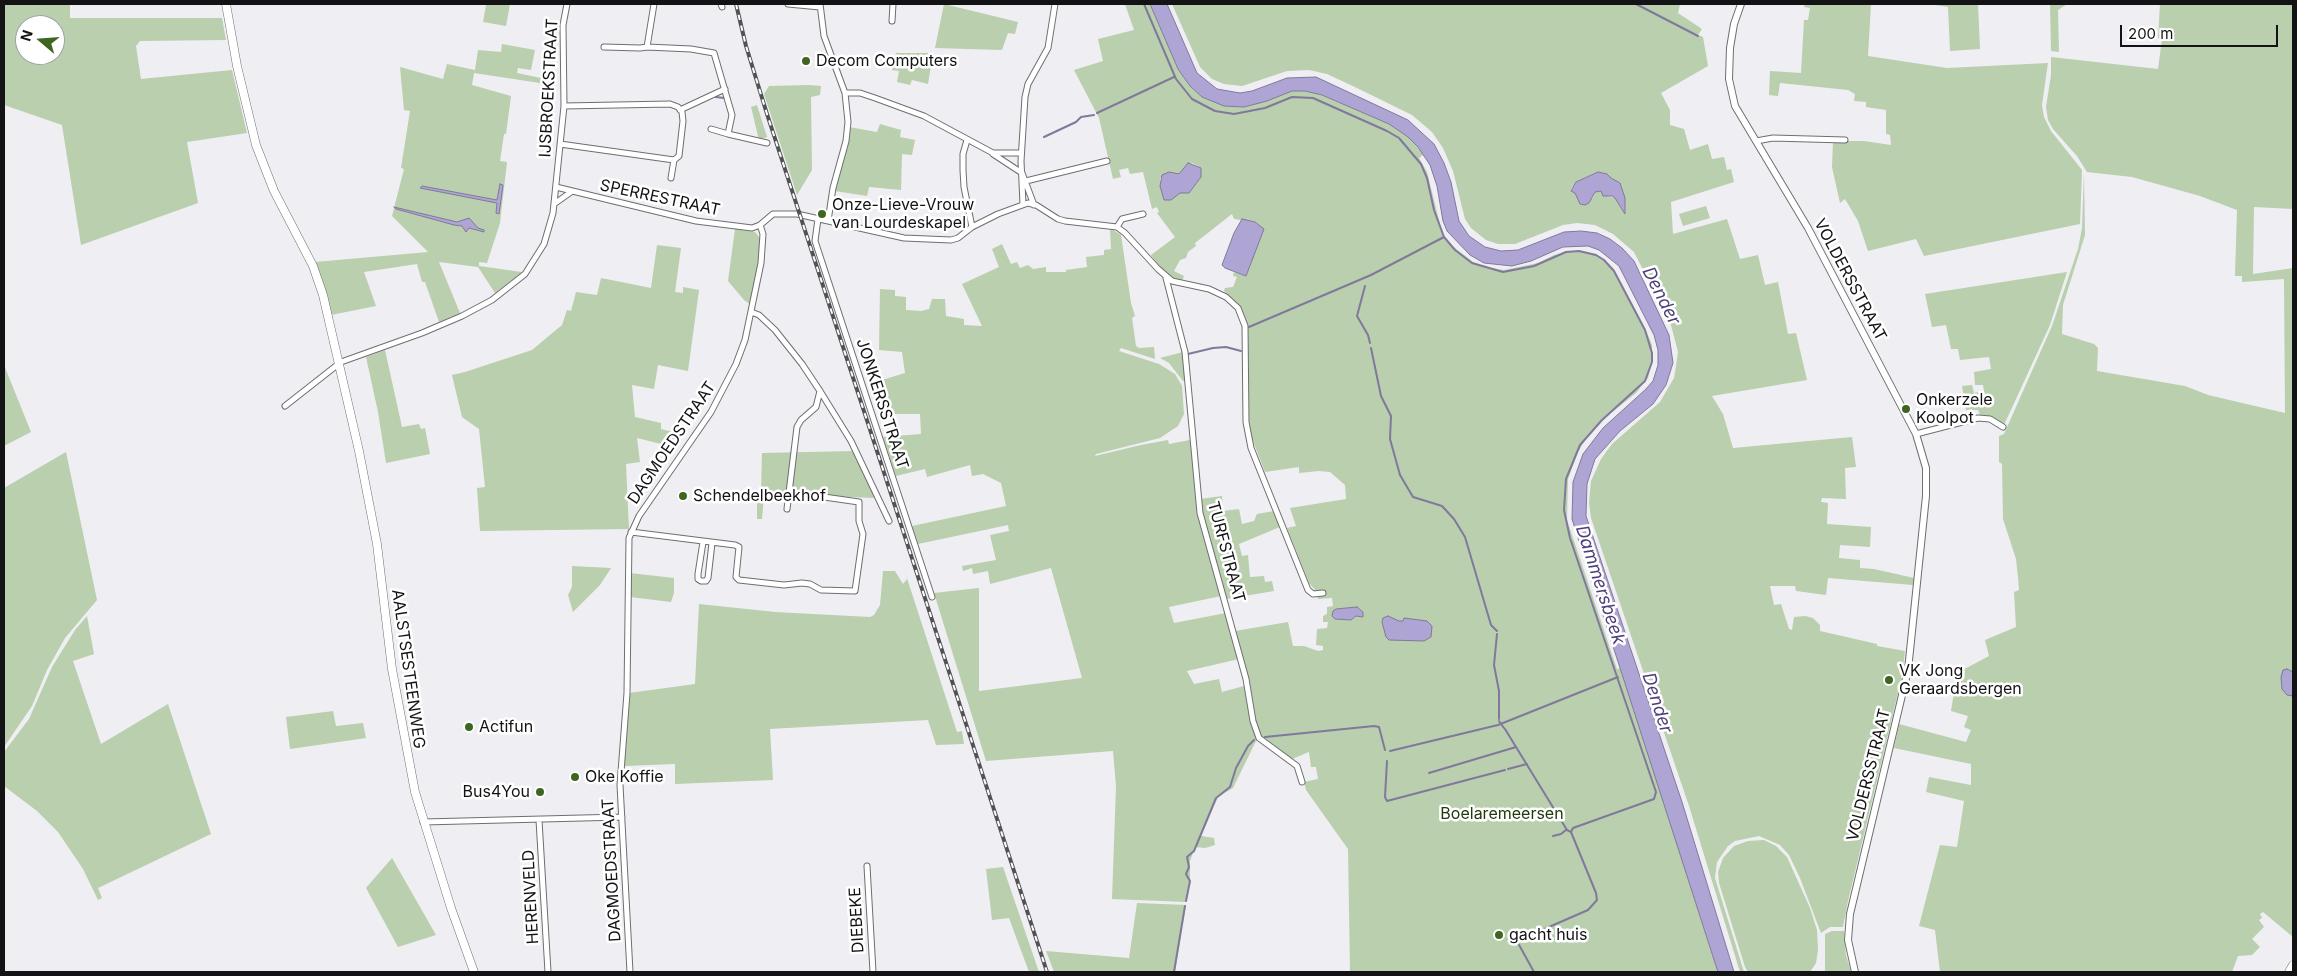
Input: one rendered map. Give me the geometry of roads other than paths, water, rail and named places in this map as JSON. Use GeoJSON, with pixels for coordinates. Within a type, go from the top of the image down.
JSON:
{"type":"FeatureCollection","features":[{"type":"Feature","properties":{"kind":"main road","name":"AALSTSESTEENWEG"},"geometry":{"type":"LineString","coordinates":[[226,4],[229,29],[256,144],[274,191],[313,266],[323,296],[359,451],[377,544],[402,732],[423,822],[474,972]]}},
{"type":"Feature","properties":{"kind":"main road"},"geometry":{"type":"LineString","coordinates":[[2289,972],[2293,965]]}},
{"type":"Feature","properties":{"kind":"street","name":"IJSBROEKSTRAAT"},"geometry":{"type":"LineString","coordinates":[[339,364],[440,326],[492,300],[526,274],[541,250],[551,227],[564,106],[563,25],[567,4]]}},
{"type":"Feature","properties":{"kind":"street"},"geometry":{"type":"LineString","coordinates":[[647,46],[654,4]]}},
{"type":"Feature","properties":{"kind":"street"},"geometry":{"type":"LineString","coordinates":[[788,4],[820,5],[824,36],[845,93],[848,122],[846,141],[833,188],[828,221]]}},
{"type":"Feature","properties":{"kind":"street"},"geometry":{"type":"LineString","coordinates":[[892,21],[893,4]]}},
{"type":"Feature","properties":{"kind":"street"},"geometry":{"type":"LineString","coordinates":[[1022,204],[1022,125],[1028,84],[1048,48],[1055,4]]}},
{"type":"Feature","properties":{"kind":"street","name":"VOLDERSSTRAAT"},"geometry":{"type":"LineString","coordinates":[[1742,4],[1734,24],[1730,48],[1729,79],[1735,106],[1808,228],[1916,434],[1923,454],[1926,480],[1909,662],[1850,914],[1848,940],[1855,972]]}},
{"type":"Feature","properties":{"kind":"street"},"geometry":{"type":"LineString","coordinates":[[604,47],[640,48],[647,46],[711,52],[716,58],[732,115],[728,134]]}},
{"type":"Feature","properties":{"kind":"street"},"geometry":{"type":"LineString","coordinates":[[680,110],[725,89]]}},
{"type":"Feature","properties":{"kind":"street"},"geometry":{"type":"LineString","coordinates":[[845,93],[860,93],[924,116],[992,153],[1022,173],[1034,204]]}},
{"type":"Feature","properties":{"kind":"street"},"geometry":{"type":"LineString","coordinates":[[564,106],[670,104],[680,110],[683,121],[679,156],[674,160],[671,178]]}},
{"type":"Feature","properties":{"kind":"street"},"geometry":{"type":"LineString","coordinates":[[711,130],[767,143]]}},
{"type":"Feature","properties":{"kind":"street"},"geometry":{"type":"LineString","coordinates":[[1756,141],[1773,138],[1846,140]]}},
{"type":"Feature","properties":{"kind":"street"},"geometry":{"type":"LineString","coordinates":[[967,140],[963,154],[963,178],[972,227]]}},
{"type":"Feature","properties":{"kind":"street"},"geometry":{"type":"LineString","coordinates":[[560,144],[674,160]]}},
{"type":"Feature","properties":{"kind":"street"},"geometry":{"type":"LineString","coordinates":[[992,153],[1021,153]]}},
{"type":"Feature","properties":{"kind":"street"},"geometry":{"type":"LineString","coordinates":[[1026,181],[1108,161]]}},
{"type":"Feature","properties":{"kind":"street","name":"SPERRESTRAAT"},"geometry":{"type":"LineString","coordinates":[[556,187],[696,221],[752,228],[760,225]]}},
{"type":"Feature","properties":{"kind":"street"},"geometry":{"type":"LineString","coordinates":[[554,204],[571,192]]}},
{"type":"Feature","properties":{"kind":"street"},"geometry":{"type":"LineString","coordinates":[[760,225],[777,213],[790,213],[918,240],[951,240],[967,233],[972,227],[1022,204],[1034,204],[1058,219],[1109,225],[1117,228],[1125,233],[1166,277],[1178,283],[1209,289],[1226,297],[1238,308],[1245,331],[1247,434],[1308,590],[1313,594],[1323,593]]}},
{"type":"Feature","properties":{"kind":"street"},"geometry":{"type":"LineString","coordinates":[[1117,228],[1122,219],[1143,214]]}},
{"type":"Feature","properties":{"kind":"street","name":"JONKERSSTRAAT"},"geometry":{"type":"LineString","coordinates":[[818,219],[815,241],[932,597]]}},
{"type":"Feature","properties":{"kind":"street","name":"DAGMOEDSTRAAT"},"geometry":{"type":"LineString","coordinates":[[630,972],[620,769],[627,693],[628,551],[631,532],[639,516],[711,412],[724,389],[740,353],[751,312],[763,249],[763,234],[760,225]]}},
{"type":"Feature","properties":{"kind":"street","name":"TURFSTRAAT"},"geometry":{"type":"LineString","coordinates":[[1166,277],[1185,352],[1200,513],[1246,679],[1253,722],[1259,738],[1297,766],[1302,782]]}},
{"type":"Feature","properties":{"kind":"street"},"geometry":{"type":"LineString","coordinates":[[751,312],[759,314],[779,335],[820,391],[851,441],[889,521]]}},
{"type":"Feature","properties":{"kind":"street"},"geometry":{"type":"LineString","coordinates":[[285,406],[339,364]]}},
{"type":"Feature","properties":{"kind":"street"},"geometry":{"type":"LineString","coordinates":[[787,509],[797,427],[801,420],[816,407],[820,391]]}},
{"type":"Feature","properties":{"kind":"street"},"geometry":{"type":"LineString","coordinates":[[1916,434],[1978,418],[1990,419],[2003,427]]}},
{"type":"Feature","properties":{"kind":"street"},"geometry":{"type":"LineString","coordinates":[[631,532],[739,547],[736,577],[739,580],[784,585],[802,583],[821,590],[855,591],[863,534],[859,525],[859,502],[789,492]]}},
{"type":"Feature","properties":{"kind":"street"},"geometry":{"type":"LineString","coordinates":[[703,542],[698,574],[698,579],[701,581],[706,581],[708,578],[712,542]]}},
{"type":"Feature","properties":{"kind":"street"},"geometry":{"type":"LineString","coordinates":[[423,822],[622,817]]}},
{"type":"Feature","properties":{"kind":"street","name":"HERENVELD"},"geometry":{"type":"LineString","coordinates":[[539,820],[548,972]]}},
{"type":"Feature","properties":{"kind":"street","name":"DIEBEKE"},"geometry":{"type":"LineString","coordinates":[[867,866],[873,972]]}},
{"type":"Feature","properties":{"kind":"water","name":"Dender"},"geometry":{"type":"Polygon","coordinates":[[[1150,4],[1167,4],[1197,73],[1217,89],[1240,93],[1252,91],[1287,78],[1316,77],[1408,120],[1434,144],[1451,182],[1459,221],[1469,236],[1485,247],[1501,251],[1518,250],[1564,232],[1581,231],[1597,233],[1610,239],[1634,261],[1669,335],[1673,363],[1666,385],[1653,404],[1620,431],[1595,459],[1587,484],[1586,516],[1682,802],[1734,972],[1718,972],[1572,519],[1573,482],[1583,454],[1603,428],[1653,381],[1658,365],[1658,350],[1654,335],[1619,266],[1599,250],[1588,246],[1563,247],[1531,261],[1512,266],[1484,263],[1470,255],[1447,231],[1443,221],[1437,186],[1430,165],[1418,147],[1408,137],[1389,124],[1322,95],[1305,91],[1292,91],[1267,101],[1244,107],[1224,106],[1202,97],[1190,86],[1178,69],[1150,4]]]}},
{"type":"Feature","properties":{"kind":"water"},"geometry":{"type":"Polygon","coordinates":[[[1188,163],[1201,168],[1201,177],[1189,193],[1180,193],[1171,200],[1164,200],[1160,186],[1162,175],[1169,172],[1179,174],[1188,163]]]}},
{"type":"Feature","properties":{"kind":"water"},"geometry":{"type":"Polygon","coordinates":[[[1598,172],[1607,174],[1620,183],[1625,198],[1625,214],[1615,198],[1603,196],[1601,191],[1595,192],[1589,203],[1585,205],[1580,204],[1575,193],[1571,191],[1576,182],[1598,172]]]}},
{"type":"Feature","properties":{"kind":"water"},"geometry":{"type":"Polygon","coordinates":[[[500,184],[503,185],[499,214],[496,213],[497,203],[420,188],[422,186],[497,200],[500,184]]]}},
{"type":"Feature","properties":{"kind":"water"},"geometry":{"type":"Polygon","coordinates":[[[394,207],[457,222],[469,218],[484,232],[469,228],[466,232],[462,226],[394,207]]]}},
{"type":"Feature","properties":{"kind":"water"},"geometry":{"type":"Polygon","coordinates":[[[1242,219],[1255,222],[1264,229],[1246,276],[1222,265],[1234,233],[1242,219]]]}},
{"type":"Feature","properties":{"kind":"water"},"geometry":{"type":"Polygon","coordinates":[[[1357,607],[1363,612],[1363,617],[1356,616],[1351,620],[1335,619],[1332,616],[1333,611],[1336,609],[1357,607]]]}},
{"type":"Feature","properties":{"kind":"water"},"geometry":{"type":"Polygon","coordinates":[[[1388,616],[1399,621],[1403,621],[1404,618],[1427,621],[1432,626],[1431,637],[1424,641],[1389,640],[1386,637],[1382,622],[1383,618],[1388,616]]]}},
{"type":"Feature","properties":{"kind":"water"},"geometry":{"type":"Polygon","coordinates":[[[2287,669],[2293,672],[2293,696],[2287,695],[2282,689],[2281,677],[2283,670],[2287,669]]]}},
{"type":"Feature","properties":{"kind":"waterway","name":"Dammersbeek"},"geometry":{"type":"LineString","coordinates":[[1144,4],[1176,79],[1192,99],[1215,111],[1234,114],[1265,108],[1292,97],[1313,98],[1387,131],[1399,138],[1421,164],[1427,178],[1434,210],[1444,237],[1455,250],[1472,263],[1503,272],[1534,266],[1566,252],[1579,251],[1596,255],[1604,260],[1614,271],[1645,330],[1652,353],[1652,362],[1645,381],[1602,420],[1580,445],[1566,479],[1564,510],[1570,538],[1656,792],[1654,799],[1573,828],[1571,832],[1596,893],[1597,900],[1588,910],[1519,940],[1518,943],[1534,972]]}},
{"type":"Feature","properties":{"kind":"waterway"},"geometry":{"type":"LineString","coordinates":[[1636,4],[1698,36]]}},
{"type":"Feature","properties":{"kind":"waterway"},"geometry":{"type":"LineString","coordinates":[[1097,113],[1174,77]]}},
{"type":"Feature","properties":{"kind":"waterway"},"geometry":{"type":"LineString","coordinates":[[716,97],[724,98]]}},
{"type":"Feature","properties":{"kind":"waterway"},"geometry":{"type":"LineString","coordinates":[[1044,137],[1076,122],[1081,117],[1094,115]]}},
{"type":"Feature","properties":{"kind":"waterway"},"geometry":{"type":"LineString","coordinates":[[1249,327],[1371,275],[1444,237]]}},
{"type":"Feature","properties":{"kind":"waterway"},"geometry":{"type":"LineString","coordinates":[[1365,286],[1357,316],[1368,335],[1370,343]]}},
{"type":"Feature","properties":{"kind":"waterway"},"geometry":{"type":"LineString","coordinates":[[1188,354],[1226,347],[1241,351]]}},
{"type":"Feature","properties":{"kind":"waterway"},"geometry":{"type":"LineString","coordinates":[[1371,348],[1381,396],[1391,416],[1390,439],[1400,475],[1413,497],[1442,506],[1454,519],[1465,537],[1491,625],[1497,631]]}},
{"type":"Feature","properties":{"kind":"waterway"},"geometry":{"type":"LineString","coordinates":[[1497,634],[1494,665],[1499,691],[1499,719]]}},
{"type":"Feature","properties":{"kind":"waterway","name":"Dammersbeek"},"geometry":{"type":"LineString","coordinates":[[1390,751],[1498,725],[1618,677]]}},
{"type":"Feature","properties":{"kind":"waterway","name":"Dammersbeek"},"geometry":{"type":"LineString","coordinates":[[1499,721],[1504,728]]}},
{"type":"Feature","properties":{"kind":"waterway","name":"Dammersbeek"},"geometry":{"type":"LineString","coordinates":[[1265,737],[1374,726],[1379,727],[1385,750]]}},
{"type":"Feature","properties":{"kind":"waterway"},"geometry":{"type":"LineString","coordinates":[[1505,729],[1516,747]]}},
{"type":"Feature","properties":{"kind":"waterway","name":"Dammersbeek"},"geometry":{"type":"LineString","coordinates":[[1186,901],[1190,881],[1186,874],[1189,867],[1187,857],[1194,851],[1216,798],[1230,787],[1236,768],[1248,746],[1254,740]]}},
{"type":"Feature","properties":{"kind":"waterway"},"geometry":{"type":"LineString","coordinates":[[1429,773],[1516,747],[1567,830],[1571,832]]}},
{"type":"Feature","properties":{"kind":"waterway"},"geometry":{"type":"LineString","coordinates":[[1387,761],[1385,797],[1387,801],[1505,770]]}},
{"type":"Feature","properties":{"kind":"waterway"},"geometry":{"type":"LineString","coordinates":[[1508,769],[1527,764]]}},
{"type":"Feature","properties":{"kind":"waterway"},"geometry":{"type":"LineString","coordinates":[[1553,836],[1561,834],[1566,830]]}},
{"type":"Feature","properties":{"kind":"waterway","name":"Dammersbeek"},"geometry":{"type":"LineString","coordinates":[[1174,972],[1185,906]]}},
{"type":"Feature","properties":{"kind":"railway"},"geometry":{"type":"LineString","coordinates":[[736,4],[746,46],[767,114],[1047,972]]}},
{"type":"Feature","properties":{"kind":"place","name":"Decom Computers"},"geometry":{"type":"Point","coordinates":[806,61]}},
{"type":"Feature","properties":{"kind":"place","name":"Onze-Lieve-Vrouw van Lourdeskapel"},"geometry":{"type":"Point","coordinates":[822,214]}},
{"type":"Feature","properties":{"kind":"place","name":"Onkerzele Koolpot"},"geometry":{"type":"Point","coordinates":[1906,409]}},
{"type":"Feature","properties":{"kind":"place","name":"Schendelbeekhof"},"geometry":{"type":"Point","coordinates":[683,496]}},
{"type":"Feature","properties":{"kind":"place","name":"VK Jong Geraardsbergen"},"geometry":{"type":"Point","coordinates":[1889,680]}},
{"type":"Feature","properties":{"kind":"place","name":"Actifun"},"geometry":{"type":"Point","coordinates":[469,727]}},
{"type":"Feature","properties":{"kind":"place","name":"Oke Koffie"},"geometry":{"type":"Point","coordinates":[575,777]}},
{"type":"Feature","properties":{"kind":"place","name":"Bus4You"},"geometry":{"type":"Point","coordinates":[540,792]}},
{"type":"Feature","properties":{"kind":"place","name":"gacht huis"},"geometry":{"type":"Point","coordinates":[1499,935]}},
{"type":"Feature","properties":{"kind":"park label","name":"Boelaremeersen"},"geometry":{"type":"Point","coordinates":[1502,814]}}]}
